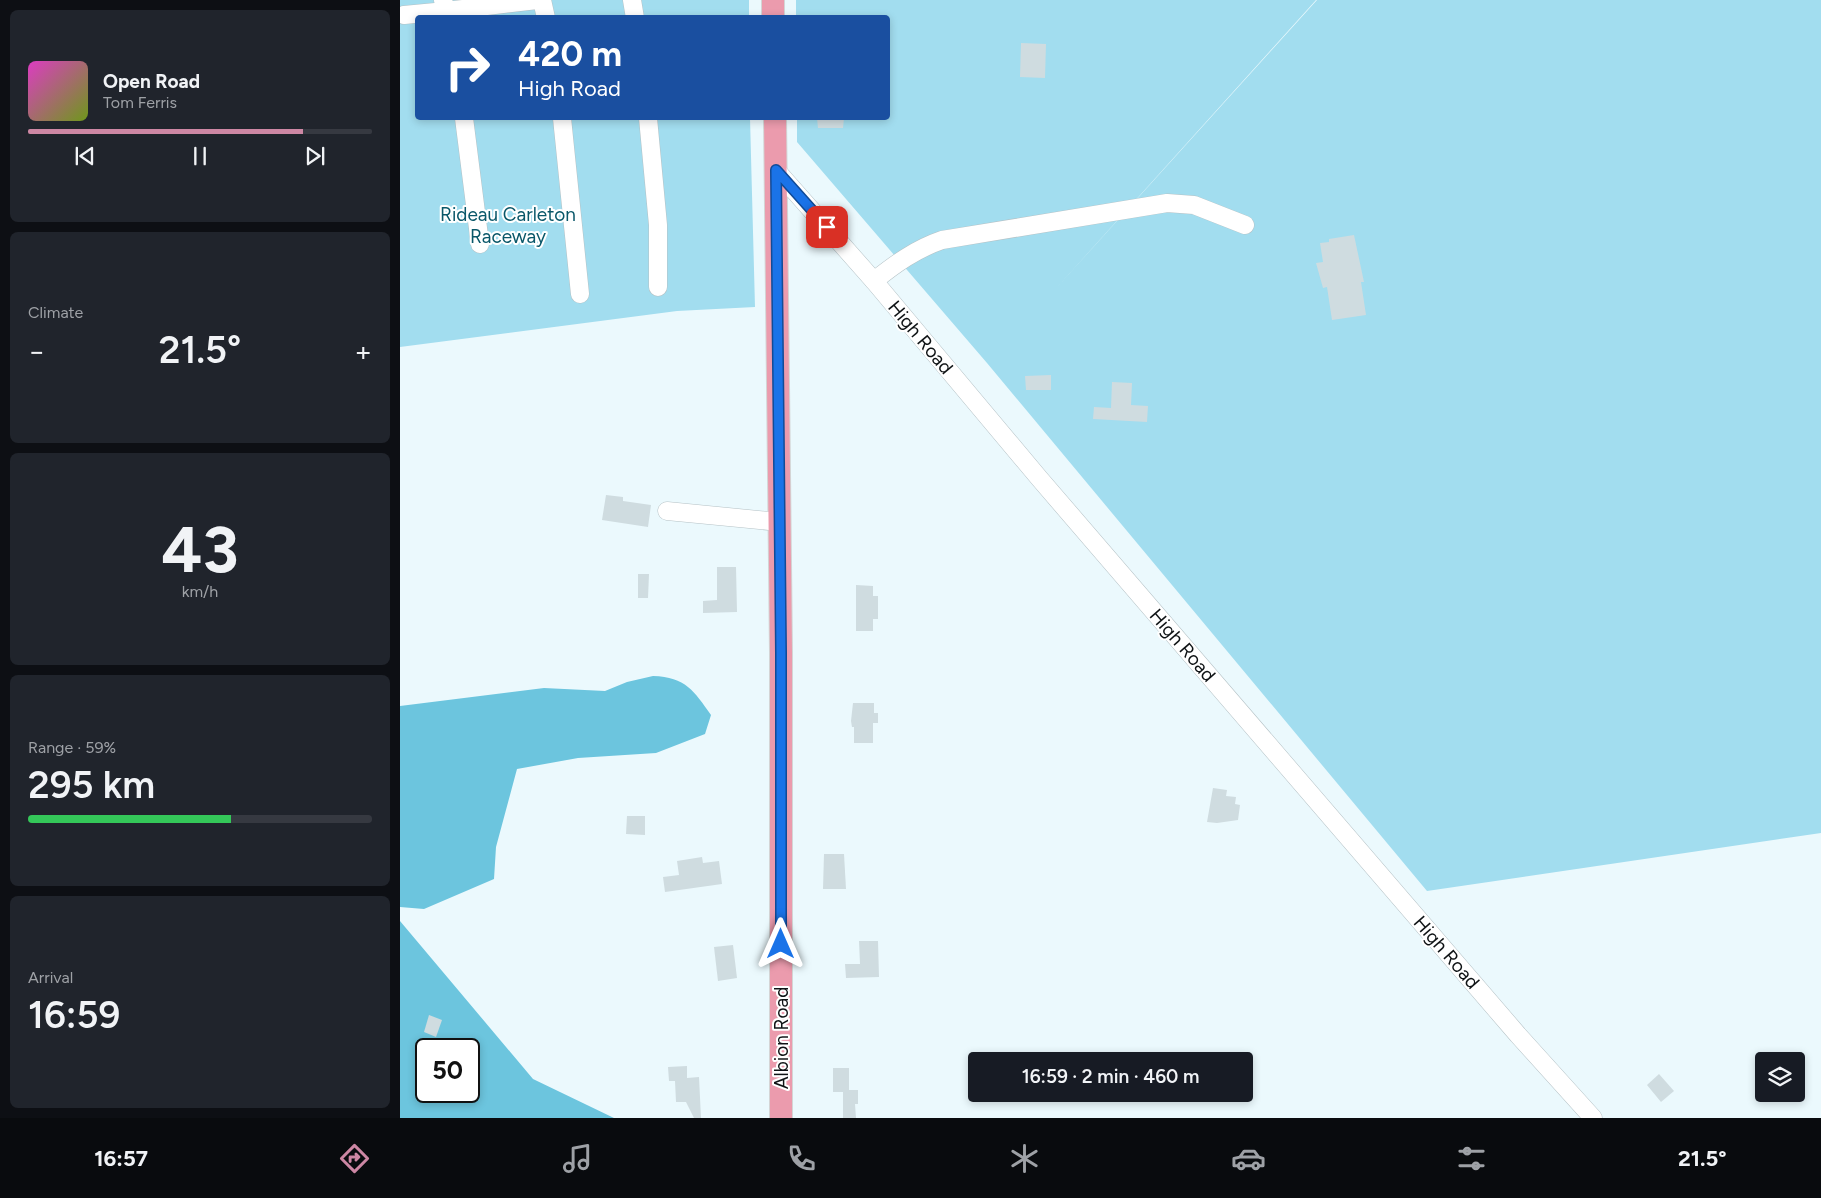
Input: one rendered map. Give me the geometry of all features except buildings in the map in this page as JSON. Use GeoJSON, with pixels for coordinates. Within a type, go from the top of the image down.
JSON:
{"type":"FeatureCollection","features":[{"type":"Feature","properties":{"kind":"main road","name":"Albion Road"},"geometry":{"type":"LineString","coordinates":[[775,120],[782,1118]]}},
{"type":"Feature","properties":{"kind":"street"},"geometry":{"type":"LineString","coordinates":[[404,15],[537,0]]}},
{"type":"Feature","properties":{"kind":"street"},"geometry":{"type":"LineString","coordinates":[[542,0],[545,15]]}},
{"type":"Feature","properties":{"kind":"street"},"geometry":{"type":"LineString","coordinates":[[632,0],[634,15]]}},
{"type":"Feature","properties":{"kind":"street"},"geometry":{"type":"LineString","coordinates":[[464,120],[480,244]]}},
{"type":"Feature","properties":{"kind":"street"},"geometry":{"type":"LineString","coordinates":[[562,120],[580,294]]}},
{"type":"Feature","properties":{"kind":"street"},"geometry":{"type":"LineString","coordinates":[[648,120],[658,225],[658,287]]}},
{"type":"Feature","properties":{"kind":"street","name":"High Road"},"geometry":{"type":"LineString","coordinates":[[776,170],[874,281],[1039,478],[1518,1036],[1592,1118]]}},
{"type":"Feature","properties":{"kind":"street"},"geometry":{"type":"LineString","coordinates":[[874,281],[894,265],[925,246],[942,240],[1071,217],[1167,203],[1194,205],[1245,224]]}},
{"type":"Feature","properties":{"kind":"street"},"geometry":{"type":"LineString","coordinates":[[667,511],[779,522]]}},
{"type":"Feature","properties":{"kind":"green space","name":"Rideau Carleton Raceway"},"geometry":{"type":"Polygon","coordinates":[[[400,0],[749,0],[749,15],[415,15],[415,120],[750,120],[755,307],[677,311],[400,347],[400,0]]]}},
{"type":"Feature","properties":{"kind":"green space"},"geometry":{"type":"Polygon","coordinates":[[[796,0],[1316,0],[1050,295],[1317,0],[1821,0],[1821,833],[1427,891],[987,363],[797,142],[797,120],[890,120],[890,15],[796,15],[796,0]]]}},
{"type":"Feature","properties":{"kind":"shaded area"},"geometry":{"type":"Polygon","coordinates":[[[653,676],[674,679],[694,692],[711,715],[705,734],[656,753],[578,758],[517,769],[496,847],[494,879],[424,909],[400,907],[400,706],[544,688],[605,691],[627,682],[653,676]]]}},
{"type":"Feature","properties":{"kind":"shaded area"},"geometry":{"type":"Polygon","coordinates":[[[400,921],[533,1079],[614,1118],[400,1118],[400,921]]]}},
{"type":"Feature","properties":{"kind":"route"},"geometry":{"type":"LineString","coordinates":[[781,944],[781,652],[776,170],[827,227]]}}]}
